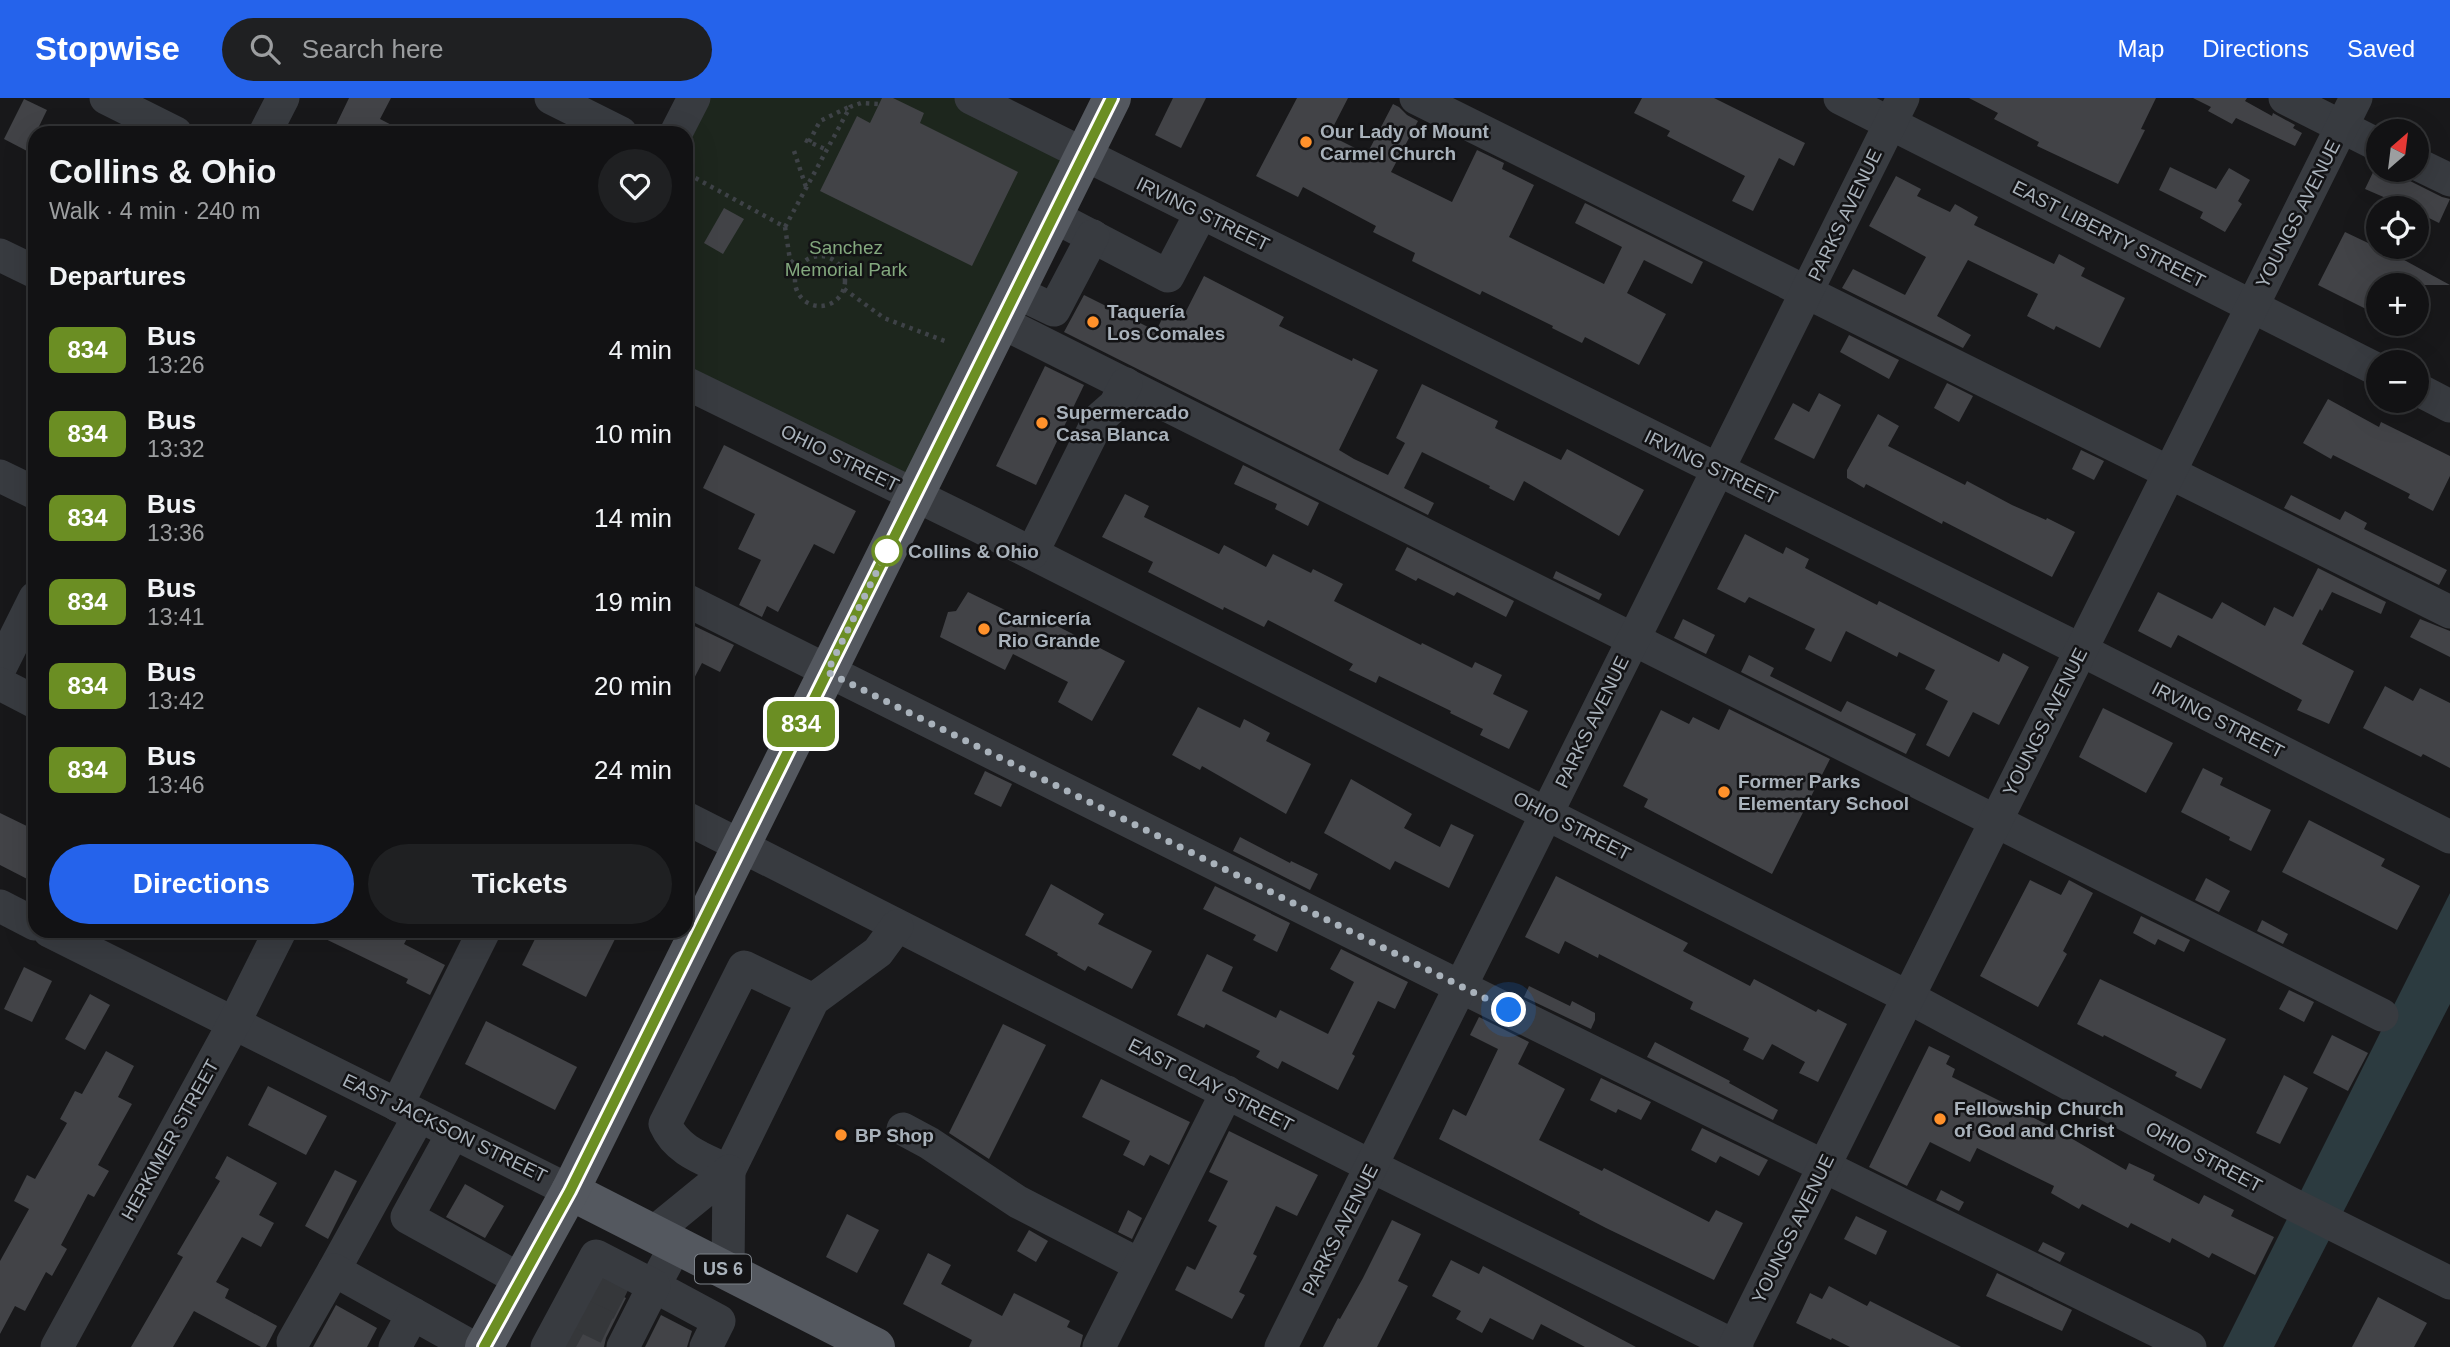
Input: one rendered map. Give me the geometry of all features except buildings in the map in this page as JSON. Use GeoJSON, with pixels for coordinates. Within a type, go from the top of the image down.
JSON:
{"type":"FeatureCollection","features":[{"type":"Feature","properties":{"kind":"main road"},"geometry":{"type":"LineString","coordinates":[[484,1347],[570,1191],[1112,98]]}},
{"type":"Feature","properties":{"kind":"main road","name":"EAST JACKSON STREET"},"geometry":{"type":"LineString","coordinates":[[570,1191],[876,1347]]}},
{"type":"Feature","properties":{"kind":"street"},"geometry":{"type":"LineString","coordinates":[[106,98],[162,126]]}},
{"type":"Feature","properties":{"kind":"street"},"geometry":{"type":"LineString","coordinates":[[269,126],[283,98]]}},
{"type":"Feature","properties":{"kind":"street"},"geometry":{"type":"LineString","coordinates":[[551,98],[607,126]]}},
{"type":"Feature","properties":{"kind":"street"},"geometry":{"type":"LineString","coordinates":[[680,126],[694,98]]}},
{"type":"Feature","properties":{"kind":"street","name":"IRVING STREET"},"geometry":{"type":"LineString","coordinates":[[971,98],[2081,650],[2450,837]]}},
{"type":"Feature","properties":{"kind":"street"},"geometry":{"type":"LineString","coordinates":[[1416,98],[2450,612]]}},
{"type":"Feature","properties":{"kind":"street","name":"EAST LIBERTY STREET"},"geometry":{"type":"LineString","coordinates":[[1840,98],[1897,111],[2252,306],[2366,364]]}},
{"type":"Feature","properties":{"kind":"street"},"geometry":{"type":"LineString","coordinates":[[2285,98],[2349,112],[2366,131]]}},
{"type":"Feature","properties":{"kind":"street","name":"PARKS AVENUE"},"geometry":{"type":"LineString","coordinates":[[1289,1344],[1371,1167],[1897,111]]}},
{"type":"Feature","properties":{"kind":"street","name":"YOUNGS AVENUE"},"geometry":{"type":"LineString","coordinates":[[1735,1347],[2349,112]]}},
{"type":"Feature","properties":{"kind":"street"},"geometry":{"type":"LineString","coordinates":[[2429,170],[2450,180]]}},
{"type":"Feature","properties":{"kind":"street"},"geometry":{"type":"LineString","coordinates":[[1054,216],[1168,276],[1201,213]]}},
{"type":"Feature","properties":{"kind":"street"},"geometry":{"type":"LineString","coordinates":[[1038,341],[1093,236]]}},
{"type":"Feature","properties":{"kind":"street"},"geometry":{"type":"LineString","coordinates":[[0,256],[28,269]]}},
{"type":"Feature","properties":{"kind":"street"},"geometry":{"type":"LineString","coordinates":[[1008,307],[1054,310]]}},
{"type":"Feature","properties":{"kind":"street"},"geometry":{"type":"LineString","coordinates":[[1008,307],[1038,341],[2382,1015]]}},
{"type":"Feature","properties":{"kind":"street"},"geometry":{"type":"LineString","coordinates":[[1032,553],[1099,419],[1115,405],[1126,384]]}},
{"type":"Feature","properties":{"kind":"street","name":"OHIO STREET"},"geometry":{"type":"LineString","coordinates":[[693,386],[1032,553],[1909,997],[2288,1202],[2450,1283]]}},
{"type":"Feature","properties":{"kind":"street"},"geometry":{"type":"LineString","coordinates":[[2429,395],[2450,406]]}},
{"type":"Feature","properties":{"kind":"street"},"geometry":{"type":"LineString","coordinates":[[0,476],[28,490]]}},
{"type":"Feature","properties":{"kind":"street"},"geometry":{"type":"LineString","coordinates":[[693,604],[2190,1347]]}},
{"type":"Feature","properties":{"kind":"street"},"geometry":{"type":"LineString","coordinates":[[0,668],[28,612]]}},
{"type":"Feature","properties":{"kind":"street"},"geometry":{"type":"LineString","coordinates":[[0,684],[28,698]]}},
{"type":"Feature","properties":{"kind":"street","name":"EAST CLAY STREET"},"geometry":{"type":"LineString","coordinates":[[693,822],[1371,1167],[1735,1347]]}},
{"type":"Feature","properties":{"kind":"street"},"geometry":{"type":"LineString","coordinates":[[0,906],[28,920]]}},
{"type":"Feature","properties":{"kind":"street"},"geometry":{"type":"LineString","coordinates":[[597,1318],[664,1239],[729,1171],[814,1000],[878,952],[897,926]]}},
{"type":"Feature","properties":{"kind":"street","name":"EAST JACKSON STREET"},"geometry":{"type":"LineString","coordinates":[[63,938],[570,1191]]}},
{"type":"Feature","properties":{"kind":"street","name":"HERKIMER STREET"},"geometry":{"type":"LineString","coordinates":[[57,1347],[234,1023],[276,938]]}},
{"type":"Feature","properties":{"kind":"street"},"geometry":{"type":"LineString","coordinates":[[293,1342],[334,1270],[408,1110],[481,938]]}},
{"type":"Feature","properties":{"kind":"street"},"geometry":{"type":"LineString","coordinates":[[729,1171],[686,1150],[671,1137],[665,1124],[744,967],[814,1000]]}},
{"type":"Feature","properties":{"kind":"street"},"geometry":{"type":"LineString","coordinates":[[1099,1347],[1227,1092]]}},
{"type":"Feature","properties":{"kind":"street"},"geometry":{"type":"LineString","coordinates":[[903,1129],[929,1143],[1018,1202],[1140,1265]]}},
{"type":"Feature","properties":{"kind":"street"},"geometry":{"type":"LineString","coordinates":[[453,1133],[407,1217],[521,1280]]}},
{"type":"Feature","properties":{"kind":"street"},"geometry":{"type":"LineString","coordinates":[[728,1272],[729,1171]]}},
{"type":"Feature","properties":{"kind":"street"},"geometry":{"type":"LineString","coordinates":[[334,1270],[472,1347]]}},
{"type":"Feature","properties":{"kind":"street"},"geometry":{"type":"LineString","coordinates":[[395,1347],[413,1314]]}},
{"type":"Feature","properties":{"kind":"street"},"geometry":{"type":"LineString","coordinates":[[597,1318],[719,1321],[706,1347]]}},
{"type":"Feature","properties":{"kind":"path"},"geometry":{"type":"LineString","coordinates":[[827,150],[807,141],[820,121],[861,103],[879,104]]}},
{"type":"Feature","properties":{"kind":"path"},"geometry":{"type":"LineString","coordinates":[[798,267],[790,260],[785,227],[850,107]]}},
{"type":"Feature","properties":{"kind":"path"},"geometry":{"type":"LineString","coordinates":[[794,151],[806,188]]}},
{"type":"Feature","properties":{"kind":"path"},"geometry":{"type":"LineString","coordinates":[[693,177],[785,227]]}},
{"type":"Feature","properties":{"kind":"path"},"geometry":{"type":"LineString","coordinates":[[812,257],[829,257],[842,268],[845,277],[844,289],[837,300],[830,304],[814,306],[807,303],[796,291],[795,275],[798,267],[812,257]]}},
{"type":"Feature","properties":{"kind":"path"},"geometry":{"type":"LineString","coordinates":[[844,289],[884,318],[945,341]]}},
{"type":"Feature","properties":{"kind":"green space","name":"Sanchez Memorial Park"},"geometry":{"type":"Polygon","coordinates":[[[708,98],[959,98],[1078,157],[910,484],[693,379],[693,129],[708,98]]]}},
{"type":"Feature","properties":{"kind":"shaded area"},"geometry":{"type":"Polygon","coordinates":[[[2450,893],[2450,1004],[2274,1347],[2223,1347],[2450,893]]]}},
{"type":"Feature","properties":{"kind":"tunnel"},"geometry":{"type":"LineString","coordinates":[[592,1289],[621,1304]]}},
{"type":"Feature","properties":{"kind":"tunnel"},"geometry":{"type":"LineString","coordinates":[[579,1314],[608,1328]]}},
{"type":"Feature","properties":{"kind":"tunnel"},"geometry":{"type":"LineString","coordinates":[[565,1341],[576,1347]]}},
{"type":"Feature","properties":{"kind":"bus line","name":"834"},"geometry":{"type":"LineString","coordinates":[[484,1347],[570,1191],[1112,98]]}},
{"type":"Feature","properties":{"kind":"place","name":"Our Lady of Mount Carmel Church"},"geometry":{"type":"Point","coordinates":[1306,142]}},
{"type":"Feature","properties":{"kind":"place","name":"Taquería Los Comales"},"geometry":{"type":"Point","coordinates":[1093,322]}},
{"type":"Feature","properties":{"kind":"place","name":"Supermercado Casa Blanca"},"geometry":{"type":"Point","coordinates":[1042,423]}},
{"type":"Feature","properties":{"kind":"place","name":"Collins & Ohio"},"geometry":{"type":"Point","coordinates":[887,551]}},
{"type":"Feature","properties":{"kind":"place","name":"Carnicería Rio Grande"},"geometry":{"type":"Point","coordinates":[984,629]}},
{"type":"Feature","properties":{"kind":"place","name":"Former Parks Elementary School"},"geometry":{"type":"Point","coordinates":[1724,792]}},
{"type":"Feature","properties":{"kind":"place","name":"Fellowship Church of God and Christ"},"geometry":{"type":"Point","coordinates":[1940,1119]}},
{"type":"Feature","properties":{"kind":"place","name":"BP Shop"},"geometry":{"type":"Point","coordinates":[841,1135]}},
{"type":"Feature","properties":{"kind":"route"},"geometry":{"type":"LineString","coordinates":[[887,551],[827,672],[1509,1010]]}}]}
